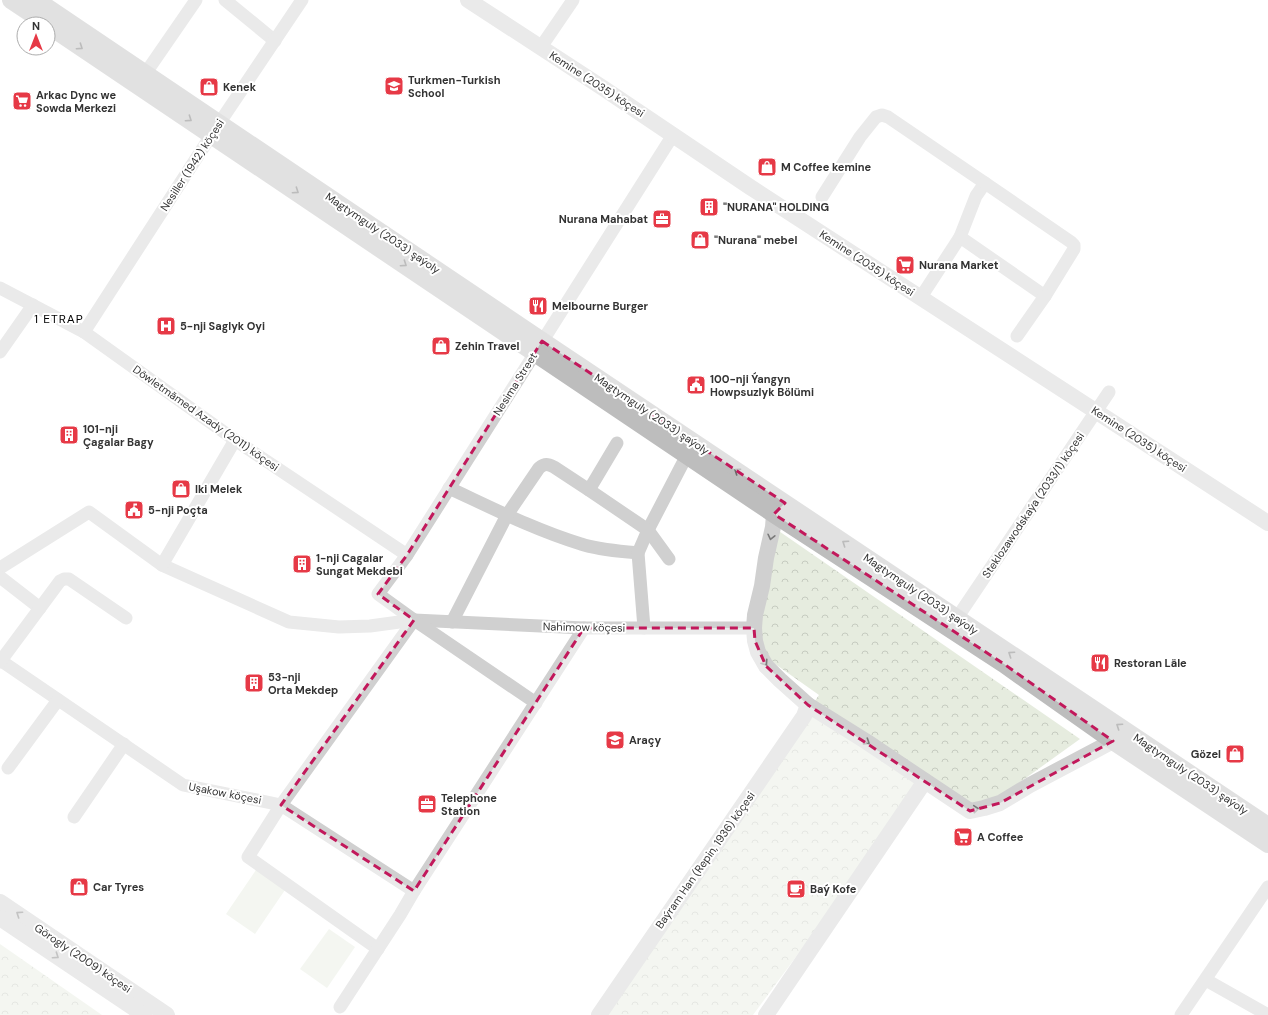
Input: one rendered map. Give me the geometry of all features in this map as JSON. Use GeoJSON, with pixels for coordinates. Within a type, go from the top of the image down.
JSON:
{"type":"FeatureCollection","features":[{"type":"Feature","properties":{"kind":"main road","name":"Magtymguly (2033) şaýoly"},"geometry":{"type":"LineString","coordinates":[[11,0],[35,16]]}},
{"type":"Feature","properties":{"kind":"main road","name":"Magtymguly (2033) şaýoly"},"geometry":{"type":"LineString","coordinates":[[36,0],[146,74],[216,129]]}},
{"type":"Feature","properties":{"kind":"main road","name":"Magtymguly (2033) şaýoly"},"geometry":{"type":"LineString","coordinates":[[56,30],[216,129],[779,508],[1113,741],[1268,844]]}},
{"type":"Feature","properties":{"kind":"main road","name":"Magtymguly (2033) şaýoly"},"geometry":{"type":"LineString","coordinates":[[538,347],[687,455],[779,508],[957,618],[1268,826]]}},
{"type":"Feature","properties":{"kind":"street"},"geometry":{"type":"LineString","coordinates":[[146,74],[196,0]]}},
{"type":"Feature","properties":{"kind":"street"},"geometry":{"type":"LineString","coordinates":[[225,0],[275,41]]}},
{"type":"Feature","properties":{"kind":"street","name":"Nesiller (1942) köçesi"},"geometry":{"type":"LineString","coordinates":[[84,332],[302,0]]}},
{"type":"Feature","properties":{"kind":"street","name":"Kemine (2035) köçesi"},"geometry":{"type":"LineString","coordinates":[[468,0],[750,187],[1268,523]]}},
{"type":"Feature","properties":{"kind":"street"},"geometry":{"type":"LineString","coordinates":[[541,47],[573,0]]}},
{"type":"Feature","properties":{"kind":"street"},"geometry":{"type":"LineString","coordinates":[[822,197],[860,137],[876,117],[882,115],[888,117],[1067,238],[1074,245],[1074,249],[1017,336]]}},
{"type":"Feature","properties":{"kind":"street","name":"Nesima Street"},"geometry":{"type":"LineString","coordinates":[[414,620],[378,594],[408,555],[673,135]]}},
{"type":"Feature","properties":{"kind":"street"},"geometry":{"type":"LineString","coordinates":[[921,297],[960,237],[976,196],[985,183]]}},
{"type":"Feature","properties":{"kind":"street"},"geometry":{"type":"LineString","coordinates":[[960,237],[1044,296]]}},
{"type":"Feature","properties":{"kind":"street","name":"Döwletmämed Azady (2011) köçesi"},"geometry":{"type":"LineString","coordinates":[[0,288],[84,332],[235,440],[408,555]]}},
{"type":"Feature","properties":{"kind":"street"},"geometry":{"type":"LineString","coordinates":[[0,352],[33,305]]}},
{"type":"Feature","properties":{"kind":"street","name":"Steklozawodskaýa (2033/1) köçesi"},"geometry":{"type":"LineString","coordinates":[[957,618],[1109,392]]}},
{"type":"Feature","properties":{"kind":"street"},"geometry":{"type":"LineString","coordinates":[[162,565],[235,440]]}},
{"type":"Feature","properties":{"kind":"street"},"geometry":{"type":"LineString","coordinates":[[589,490],[617,443]]}},
{"type":"Feature","properties":{"kind":"street"},"geometry":{"type":"LineString","coordinates":[[644,628],[638,553],[648,530],[687,455]]}},
{"type":"Feature","properties":{"kind":"street"},"geometry":{"type":"LineString","coordinates":[[452,622],[507,515],[542,465],[548,464],[554,467],[648,530],[670,559]]}},
{"type":"Feature","properties":{"kind":"street"},"geometry":{"type":"LineString","coordinates":[[449,488],[541,530],[581,544],[605,550],[638,553]]}},
{"type":"Feature","properties":{"kind":"street"},"geometry":{"type":"LineString","coordinates":[[779,508],[766,558],[762,586],[755,615],[755,641],[766,666],[808,705],[970,810],[984,808],[1000,803],[1030,785],[1113,741]]}},
{"type":"Feature","properties":{"kind":"street","name":"Nahimow köçesi"},"geometry":{"type":"LineString","coordinates":[[0,568],[89,512],[162,565],[289,622],[339,627],[370,626],[414,620],[584,628],[754,628]]}},
{"type":"Feature","properties":{"kind":"street"},"geometry":{"type":"LineString","coordinates":[[0,577],[40,608]]}},
{"type":"Feature","properties":{"kind":"street"},"geometry":{"type":"LineString","coordinates":[[0,661],[60,581],[64,579],[69,579],[126,618]]}},
{"type":"Feature","properties":{"kind":"street"},"geometry":{"type":"LineString","coordinates":[[378,949],[248,857],[281,805],[414,620],[536,703]]}},
{"type":"Feature","properties":{"kind":"street"},"geometry":{"type":"LineString","coordinates":[[340,1007],[584,628]]}},
{"type":"Feature","properties":{"kind":"street","name":"Uşakow köçesi"},"geometry":{"type":"LineString","coordinates":[[0,661],[183,785],[281,805],[414,891]]}},
{"type":"Feature","properties":{"kind":"street"},"geometry":{"type":"LineString","coordinates":[[8,768],[58,700]]}},
{"type":"Feature","properties":{"kind":"street","name":"Baýram Han (Repin, 1936) köçesi"},"geometry":{"type":"LineString","coordinates":[[599,1015],[804,716],[808,705]]}},
{"type":"Feature","properties":{"kind":"street"},"geometry":{"type":"LineString","coordinates":[[74,817],[124,744]]}},
{"type":"Feature","properties":{"kind":"street"},"geometry":{"type":"LineString","coordinates":[[766,1015],[925,781]]}},
{"type":"Feature","properties":{"kind":"street"},"geometry":{"type":"LineString","coordinates":[[1181,1015],[1268,887]]}},
{"type":"Feature","properties":{"kind":"street","name":"Görogly (2009) köçesi"},"geometry":{"type":"LineString","coordinates":[[0,902],[167,1015]]}},
{"type":"Feature","properties":{"kind":"street","name":"Görogly (2009) köçesi"},"geometry":{"type":"LineString","coordinates":[[0,918],[144,1015]]}},
{"type":"Feature","properties":{"kind":"street"},"geometry":{"type":"LineString","coordinates":[[1206,980],[1268,1015]]}},
{"type":"Feature","properties":{"kind":"highlighted area"},"geometry":{"type":"Polygon","coordinates":[[[542,341],[785,503],[774,514],[1004,664],[1113,741],[1000,803],[970,811],[808,705],[766,666],[755,641],[754,628],[584,628],[414,891],[281,805],[414,620],[378,594],[407,555],[542,341]]]}},
{"type":"Feature","properties":{"kind":"green space"},"geometry":{"type":"Polygon","coordinates":[[[773,527],[1080,739],[984,808],[925,782],[753,1015],[598,1015],[819,695],[758,652],[773,527]]]}},
{"type":"Feature","properties":{"kind":"green space"},"geometry":{"type":"Polygon","coordinates":[[[258,867],[287,887],[255,934],[226,914],[258,867]]]}},
{"type":"Feature","properties":{"kind":"green space"},"geometry":{"type":"Polygon","coordinates":[[[329,929],[355,947],[327,988],[300,969],[329,929]]]}},
{"type":"Feature","properties":{"kind":"green space"},"geometry":{"type":"Polygon","coordinates":[[[0,944],[102,1015],[0,1015],[0,944]]]}},
{"type":"Feature","properties":{"kind":"place","name":"Turkmen-Turkish School"},"geometry":{"type":"Point","coordinates":[394,86]}},
{"type":"Feature","properties":{"kind":"place","name":"Kenek"},"geometry":{"type":"Point","coordinates":[209,87]}},
{"type":"Feature","properties":{"kind":"place","name":"Arkac Dync we Sowda Merkezi"},"geometry":{"type":"Point","coordinates":[22,101]}},
{"type":"Feature","properties":{"kind":"place","name":"M Coffee kemine"},"geometry":{"type":"Point","coordinates":[767,167]}},
{"type":"Feature","properties":{"kind":"place","name":"\"NURANA\" HOLDING"},"geometry":{"type":"Point","coordinates":[709,207]}},
{"type":"Feature","properties":{"kind":"place","name":"Nurana Mahabat"},"geometry":{"type":"Point","coordinates":[662,219]}},
{"type":"Feature","properties":{"kind":"place","name":"\"Nurana\" mebel"},"geometry":{"type":"Point","coordinates":[700,240]}},
{"type":"Feature","properties":{"kind":"place","name":"Nurana Market"},"geometry":{"type":"Point","coordinates":[905,265]}},
{"type":"Feature","properties":{"kind":"place","name":"Melbourne Burger"},"geometry":{"type":"Point","coordinates":[538,306]}},
{"type":"Feature","properties":{"kind":"place","name":"5-nji Saglyk Oyi"},"geometry":{"type":"Point","coordinates":[166,326]}},
{"type":"Feature","properties":{"kind":"place","name":"Zehin Travel"},"geometry":{"type":"Point","coordinates":[441,346]}},
{"type":"Feature","properties":{"kind":"place","name":"100-nji Ýangyn Howpsuzlyk Bölümi"},"geometry":{"type":"Point","coordinates":[696,385]}},
{"type":"Feature","properties":{"kind":"place","name":"101-nji Çagalar Bagy"},"geometry":{"type":"Point","coordinates":[69,435]}},
{"type":"Feature","properties":{"kind":"place","name":"Iki Melek"},"geometry":{"type":"Point","coordinates":[181,489]}},
{"type":"Feature","properties":{"kind":"place","name":"5-nji Poçta"},"geometry":{"type":"Point","coordinates":[134,510]}},
{"type":"Feature","properties":{"kind":"place","name":"1-nji Cagalar Sungat Mekdebi"},"geometry":{"type":"Point","coordinates":[302,564]}},
{"type":"Feature","properties":{"kind":"place","name":"Restoran Läle"},"geometry":{"type":"Point","coordinates":[1100,663]}},
{"type":"Feature","properties":{"kind":"place","name":"53-nji Orta Mekdep"},"geometry":{"type":"Point","coordinates":[254,683]}},
{"type":"Feature","properties":{"kind":"place","name":"Araçy"},"geometry":{"type":"Point","coordinates":[615,740]}},
{"type":"Feature","properties":{"kind":"place","name":"Gözel"},"geometry":{"type":"Point","coordinates":[1235,754]}},
{"type":"Feature","properties":{"kind":"place","name":"Telephone Station"},"geometry":{"type":"Point","coordinates":[427,804]}},
{"type":"Feature","properties":{"kind":"place","name":"A Coffee"},"geometry":{"type":"Point","coordinates":[963,837]}},
{"type":"Feature","properties":{"kind":"place","name":"Car Tyres"},"geometry":{"type":"Point","coordinates":[79,887]}},
{"type":"Feature","properties":{"kind":"place","name":"Baý Kofe"},"geometry":{"type":"Point","coordinates":[796,889]}},
{"type":"Feature","properties":{"kind":"district","name":"1 ETRAP"},"geometry":{"type":"Point","coordinates":[59,319]}}]}
